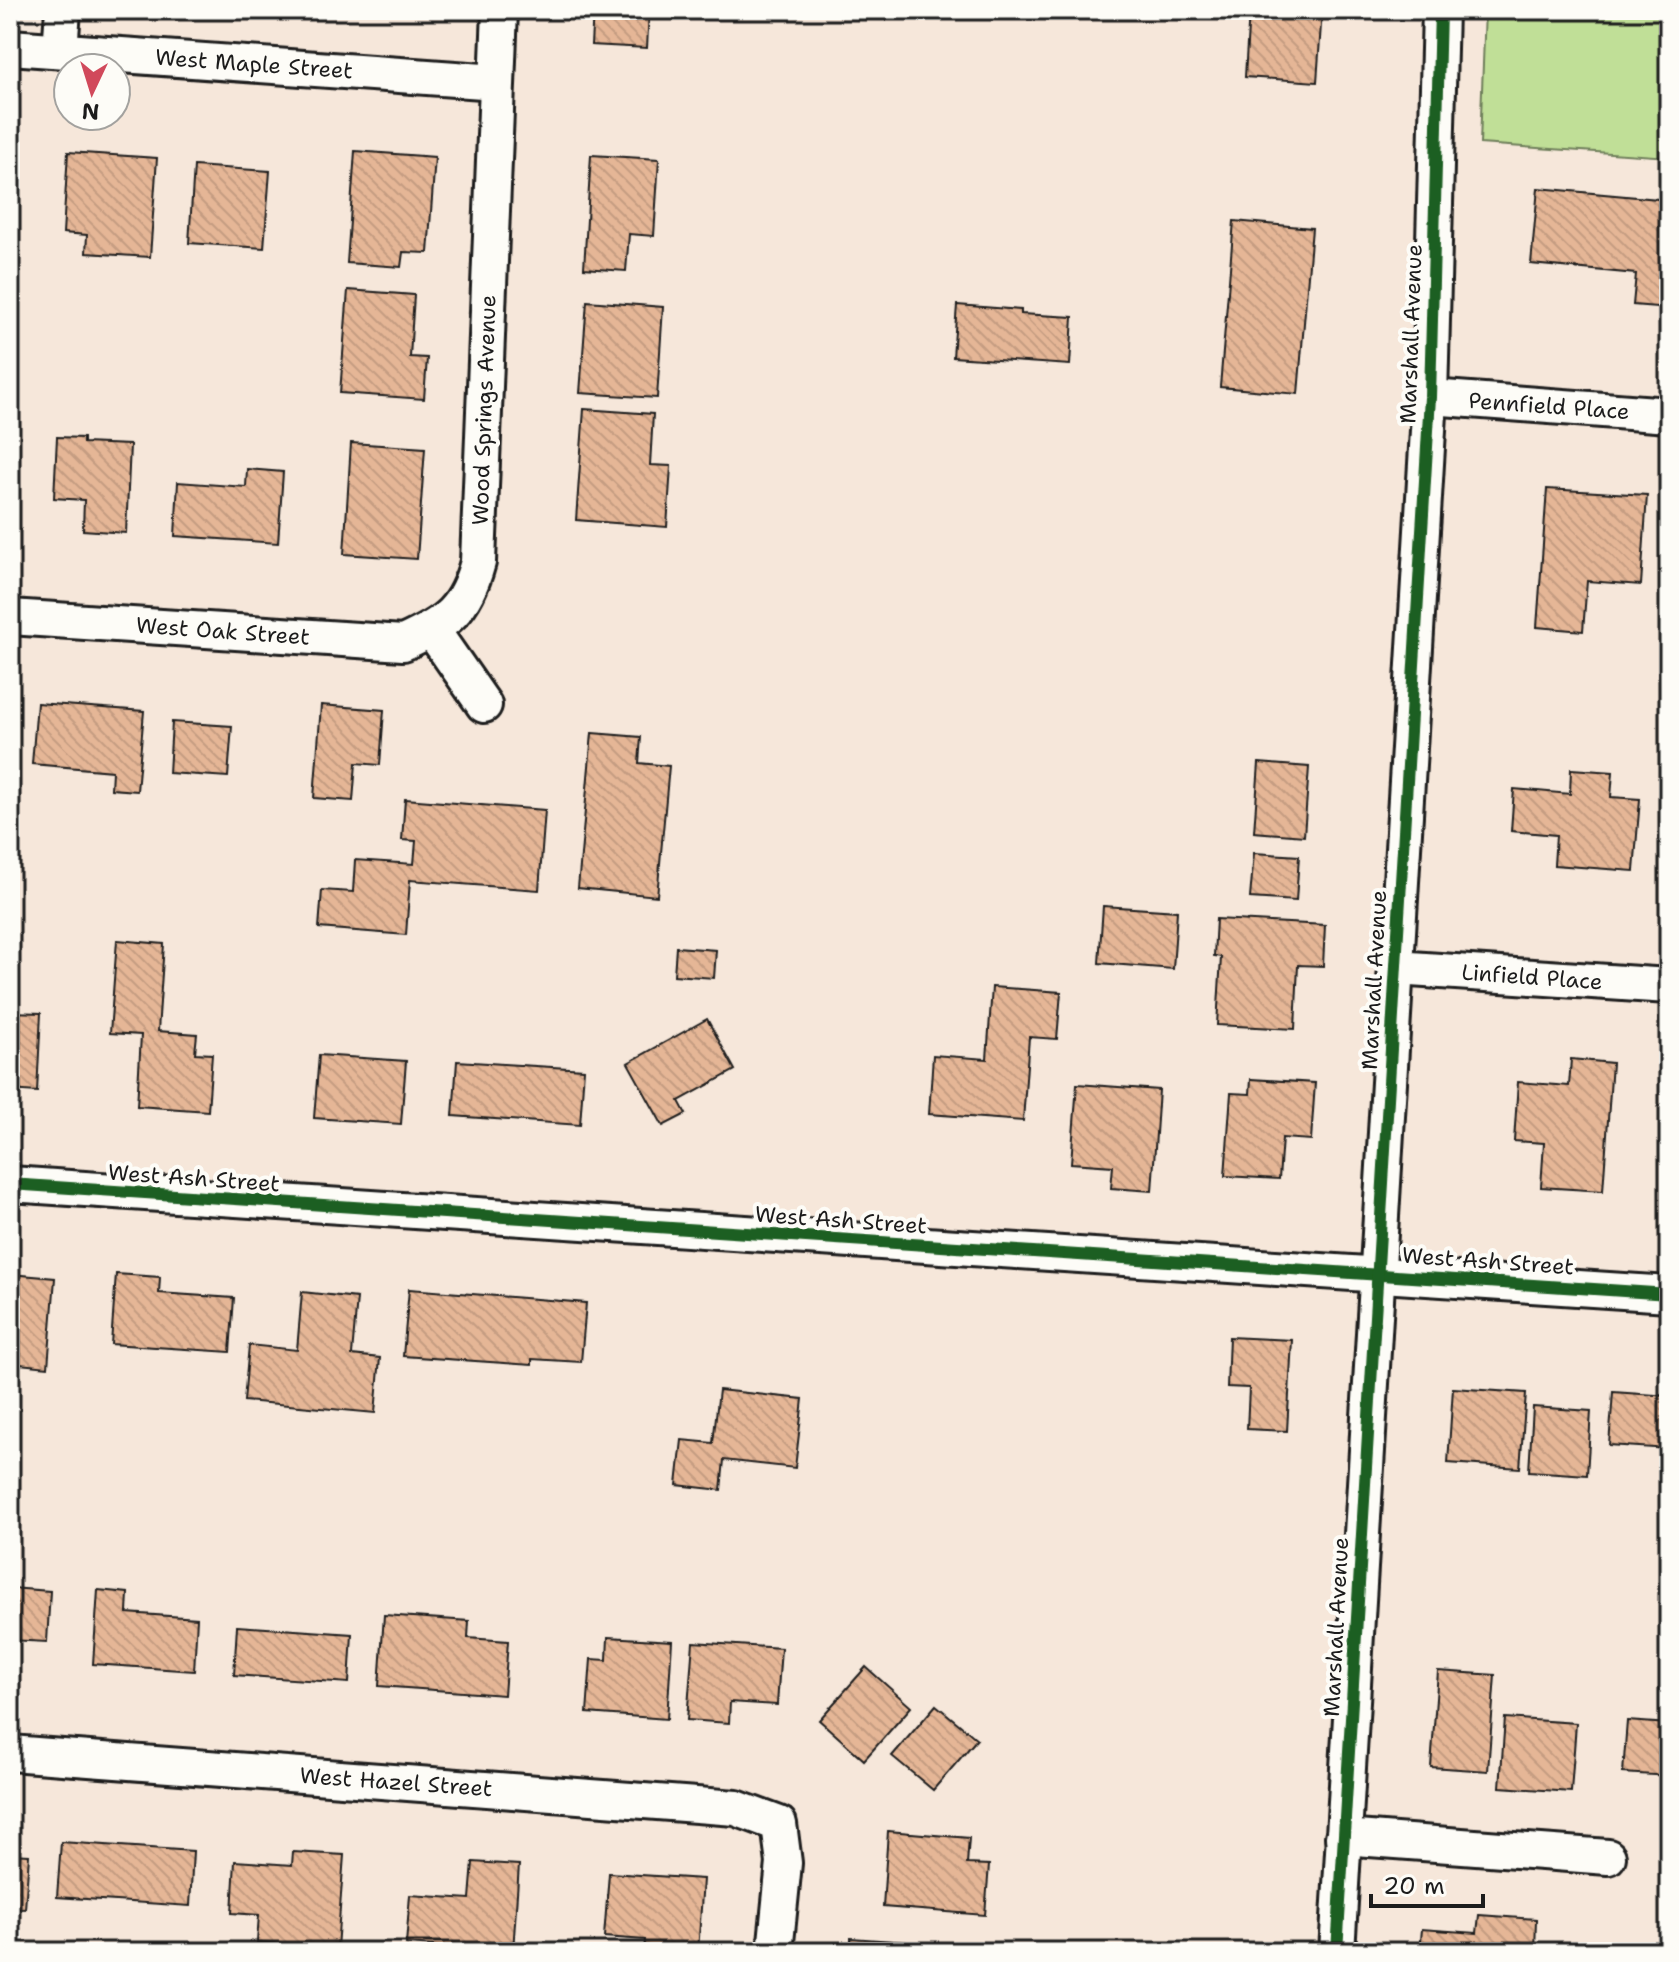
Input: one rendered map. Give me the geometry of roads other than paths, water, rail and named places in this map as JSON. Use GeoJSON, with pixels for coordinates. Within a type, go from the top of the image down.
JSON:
{"type":"FeatureCollection","features":[{"type":"Feature","properties":{"kind":"street"},"geometry":{"type":"LineString","coordinates":[[60,50],[63,10]]}},
{"type":"Feature","properties":{"kind":"street","name":"Wood Springs Avenue"},"geometry":{"type":"LineString","coordinates":[[432,630],[458,608],[472,586],[478,562],[500,10]]}},
{"type":"Feature","properties":{"kind":"street","name":"Marshall Avenue"},"geometry":{"type":"LineString","coordinates":[[1337,1952],[1430,397],[1440,10]]}},
{"type":"Feature","properties":{"kind":"street","name":"West Maple Street"},"geometry":{"type":"LineString","coordinates":[[10,47],[497,82]]}},
{"type":"Feature","properties":{"kind":"street","name":"Pennfield Place"},"geometry":{"type":"LineString","coordinates":[[1430,397],[1669,415]]}},
{"type":"Feature","properties":{"kind":"street","name":"West Oak Street"},"geometry":{"type":"LineString","coordinates":[[10,617],[403,643],[432,630]]}},
{"type":"Feature","properties":{"kind":"street"},"geometry":{"type":"LineString","coordinates":[[432,630],[484,705]]}},
{"type":"Feature","properties":{"kind":"street","name":"Linfield Place"},"geometry":{"type":"LineString","coordinates":[[1395,968],[1669,986]]}},
{"type":"Feature","properties":{"kind":"street","name":"West Ash Street"},"geometry":{"type":"LineString","coordinates":[[10,1184],[422,1214],[1669,1294]]}},
{"type":"Feature","properties":{"kind":"street","name":"West Hazel Street"},"geometry":{"type":"LineString","coordinates":[[10,1753],[736,1808],[779,1824],[784,1863],[775,1952]]}},
{"type":"Feature","properties":{"kind":"street"},"geometry":{"type":"LineString","coordinates":[[1343,1837],[1608,1857]]}}]}
